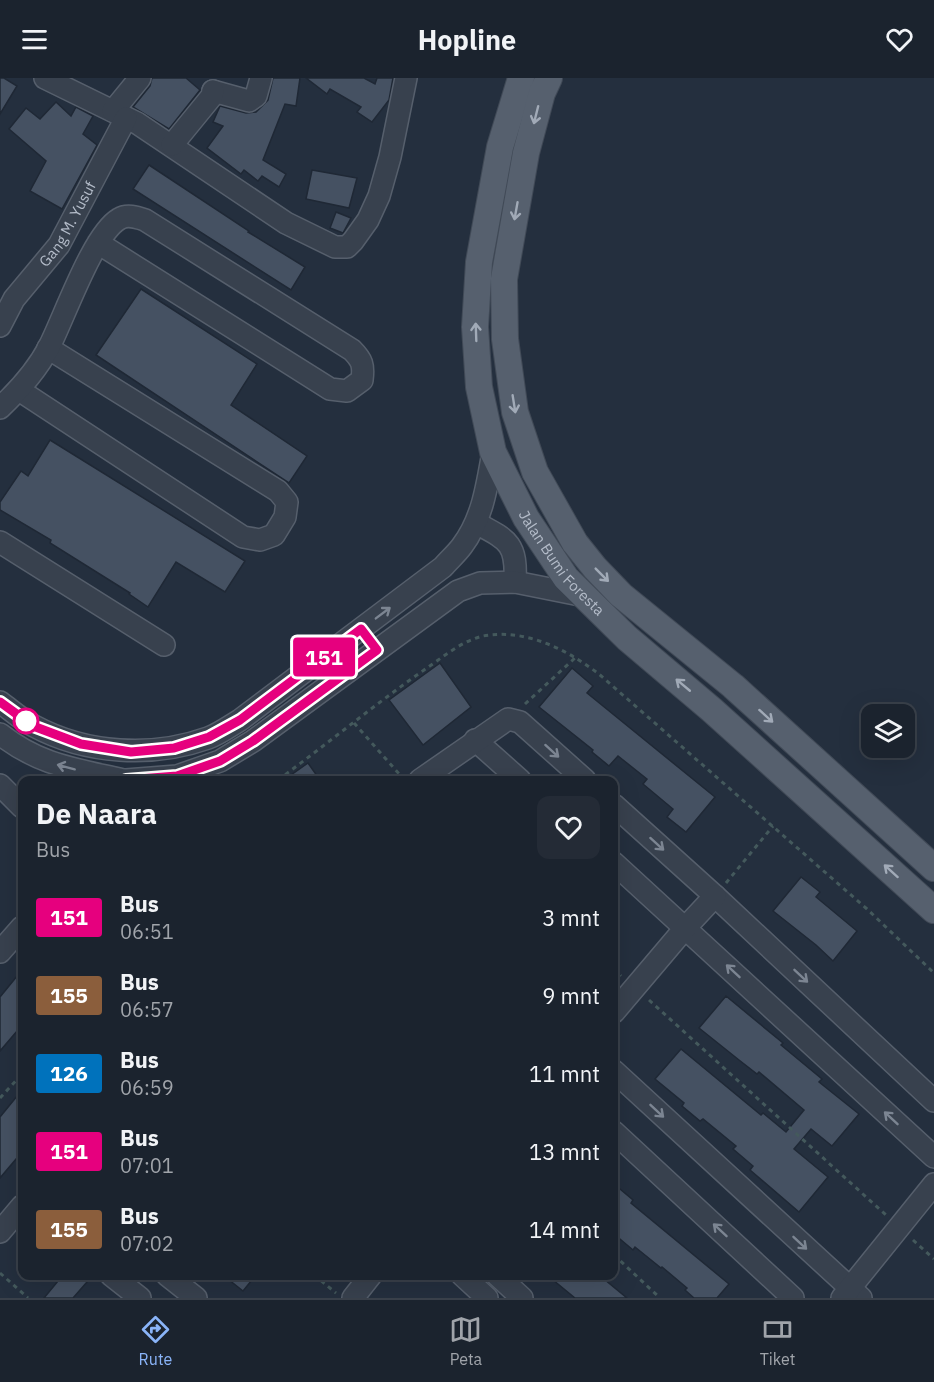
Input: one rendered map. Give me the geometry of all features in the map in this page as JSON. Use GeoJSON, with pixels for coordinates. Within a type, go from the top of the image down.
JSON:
{"type":"FeatureCollection","features":[{"type":"Feature","properties":{"kind":"main road","name":"Jalan Bumi Foresta"},"geometry":{"type":"LineString","coordinates":[[521,78],[500,147],[479,262],[475,327],[479,387],[493,452],[526,518],[566,578],[627,638],[712,710],[934,910]]}},
{"type":"Feature","properties":{"kind":"main road","name":"Jalan Bumi Foresta"},"geometry":{"type":"LineString","coordinates":[[549,78],[542,93],[526,153],[504,279],[505,339],[515,412],[535,472],[575,543],[621,595],[733,686],[934,867]]}},
{"type":"Feature","properties":{"kind":"main road"},"geometry":{"type":"LineString","coordinates":[[500,147],[526,153]]}},
{"type":"Feature","properties":{"kind":"main road"},"geometry":{"type":"LineString","coordinates":[[712,710],[733,686]]}},
{"type":"Feature","properties":{"kind":"street"},"geometry":{"type":"LineString","coordinates":[[45,78],[120,114],[172,145],[286,223],[335,247],[347,246],[368,220],[379,196],[390,157],[406,78]]}},
{"type":"Feature","properties":{"kind":"street","name":"Gang M. Yusuf"},"geometry":{"type":"LineString","coordinates":[[0,326],[7,295],[59,245],[74,220],[120,114],[140,78]]}},
{"type":"Feature","properties":{"kind":"street"},"geometry":{"type":"LineString","coordinates":[[206,85],[249,100],[256,96],[261,78]]}},
{"type":"Feature","properties":{"kind":"street"},"geometry":{"type":"LineString","coordinates":[[172,145],[212,96],[206,85]]}},
{"type":"Feature","properties":{"kind":"street"},"geometry":{"type":"LineString","coordinates":[[0,408],[20,390],[48,348],[98,243],[117,220],[125,216],[145,220],[352,350],[361,359],[362,380],[347,391],[330,389],[98,243]]}},
{"type":"Feature","properties":{"kind":"street"},"geometry":{"type":"LineString","coordinates":[[20,390],[243,537],[260,540],[274,535],[285,517],[287,502],[278,491],[48,348]]}},
{"type":"Feature","properties":{"kind":"street"},"geometry":{"type":"LineString","coordinates":[[0,702],[33,726],[81,744],[131,752],[174,748],[209,737],[240,720],[443,567],[462,546],[476,523],[484,503],[493,452]]}},
{"type":"Feature","properties":{"kind":"street"},"geometry":{"type":"LineString","coordinates":[[476,523],[501,536],[510,547],[516,559],[515,582]]}},
{"type":"Feature","properties":{"kind":"street"},"geometry":{"type":"LineString","coordinates":[[0,542],[164,645]]}},
{"type":"Feature","properties":{"kind":"street"},"geometry":{"type":"LineString","coordinates":[[177,776],[220,761],[253,741],[458,591],[480,583],[515,582],[585,596]]}},
{"type":"Feature","properties":{"kind":"street"},"geometry":{"type":"LineString","coordinates":[[361,629],[377,650]]}},
{"type":"Feature","properties":{"kind":"street"},"geometry":{"type":"LineString","coordinates":[[426,776],[508,719],[520,722],[581,776]]}},
{"type":"Feature","properties":{"kind":"street"},"geometry":{"type":"LineString","coordinates":[[0,734],[20,749],[42,759],[63,767],[105,776]]}},
{"type":"Feature","properties":{"kind":"street"},"geometry":{"type":"LineString","coordinates":[[475,740],[516,776]]}},
{"type":"Feature","properties":{"kind":"street"},"geometry":{"type":"LineString","coordinates":[[0,785],[18,803]]}},
{"type":"Feature","properties":{"kind":"street"},"geometry":{"type":"LineString","coordinates":[[618,809],[934,1101]]}},
{"type":"Feature","properties":{"kind":"street"},"geometry":{"type":"LineString","coordinates":[[618,867],[934,1157]]}},
{"type":"Feature","properties":{"kind":"street"},"geometry":{"type":"LineString","coordinates":[[618,1007],[715,896]]}},
{"type":"Feature","properties":{"kind":"street"},"geometry":{"type":"LineString","coordinates":[[0,952],[18,932]]}},
{"type":"Feature","properties":{"kind":"street"},"geometry":{"type":"LineString","coordinates":[[618,1075],[851,1295],[934,1184]]}},
{"type":"Feature","properties":{"kind":"street"},"geometry":{"type":"LineString","coordinates":[[618,1136],[793,1298]]}},
{"type":"Feature","properties":{"kind":"street"},"geometry":{"type":"LineString","coordinates":[[0,1232],[18,1211]]}},
{"type":"Feature","properties":{"kind":"street"},"geometry":{"type":"LineString","coordinates":[[117,1280],[140,1298]]}},
{"type":"Feature","properties":{"kind":"street"},"geometry":{"type":"LineString","coordinates":[[173,1280],[195,1298]]}},
{"type":"Feature","properties":{"kind":"street"},"geometry":{"type":"LineString","coordinates":[[353,1298],[367,1280]]}},
{"type":"Feature","properties":{"kind":"street"},"geometry":{"type":"LineString","coordinates":[[467,1280],[487,1298]]}},
{"type":"Feature","properties":{"kind":"street"},"geometry":{"type":"LineString","coordinates":[[502,1280],[522,1298]]}},
{"type":"Feature","properties":{"kind":"path"},"geometry":{"type":"LineString","coordinates":[[283,776],[461,644],[483,636],[521,636],[545,643],[576,657],[600,675],[867,909],[934,973]]}},
{"type":"Feature","properties":{"kind":"path"},"geometry":{"type":"LineString","coordinates":[[508,719],[576,657]]}},
{"type":"Feature","properties":{"kind":"path"},"geometry":{"type":"LineString","coordinates":[[354,723],[400,776]]}},
{"type":"Feature","properties":{"kind":"path"},"geometry":{"type":"LineString","coordinates":[[715,896],[773,826]]}},
{"type":"Feature","properties":{"kind":"path"},"geometry":{"type":"LineString","coordinates":[[618,973],[934,1259]]}},
{"type":"Feature","properties":{"kind":"path"},"geometry":{"type":"LineString","coordinates":[[0,1098],[18,1078]]}},
{"type":"Feature","properties":{"kind":"path"},"geometry":{"type":"LineString","coordinates":[[618,1259],[660,1298]]}},
{"type":"Feature","properties":{"kind":"path"},"geometry":{"type":"LineString","coordinates":[[0,1273],[28,1298]]}},
{"type":"Feature","properties":{"kind":"path"},"geometry":{"type":"LineString","coordinates":[[320,1280],[343,1298]]}},
{"type":"Feature","properties":{"kind":"building"},"geometry":{"type":"Polygon","coordinates":[[[0,78],[17,86],[0,114],[0,78]]]}},
{"type":"Feature","properties":{"kind":"building"},"geometry":{"type":"Polygon","coordinates":[[[152,78],[186,78],[200,90],[169,129],[133,107],[150,86],[152,78]]]}},
{"type":"Feature","properties":{"kind":"building"},"geometry":{"type":"Polygon","coordinates":[[[273,78],[300,78],[296,106],[285,104],[263,160],[286,174],[279,187],[262,176],[258,181],[244,170],[241,174],[207,148],[223,126],[213,122],[220,106],[246,113],[256,112],[268,100],[273,78]]]}},
{"type":"Feature","properties":{"kind":"building"},"geometry":{"type":"Polygon","coordinates":[[[306,78],[364,78],[375,84],[377,78],[393,78],[389,100],[372,122],[357,112],[361,107],[330,89],[327,94],[306,78]]]}},
{"type":"Feature","properties":{"kind":"building"},"geometry":{"type":"Polygon","coordinates":[[[56,102],[71,116],[76,107],[93,116],[83,134],[97,145],[62,209],[30,191],[46,161],[9,129],[26,108],[40,119],[56,102]]]}},
{"type":"Feature","properties":{"kind":"building"},"geometry":{"type":"Polygon","coordinates":[[[149,165],[248,232],[305,267],[291,290],[133,189],[149,165]]]}},
{"type":"Feature","properties":{"kind":"building"},"geometry":{"type":"Polygon","coordinates":[[[312,170],[357,178],[349,208],[306,199],[312,170]]]}},
{"type":"Feature","properties":{"kind":"building"},"geometry":{"type":"Polygon","coordinates":[[[336,212],[351,218],[343,233],[330,228],[336,212]]]}},
{"type":"Feature","properties":{"kind":"building"},"geometry":{"type":"Polygon","coordinates":[[[141,289],[257,364],[231,405],[307,456],[289,483],[96,355],[141,289]]]}},
{"type":"Feature","properties":{"kind":"building"},"geometry":{"type":"Polygon","coordinates":[[[50,440],[245,561],[225,592],[176,562],[148,607],[130,593],[50,543],[51,540],[0,510],[0,502],[21,471],[28,476],[50,440]]]}},
{"type":"Feature","properties":{"kind":"building"},"geometry":{"type":"Polygon","coordinates":[[[440,663],[471,707],[423,745],[389,700],[440,663]]]}},
{"type":"Feature","properties":{"kind":"building"},"geometry":{"type":"Polygon","coordinates":[[[572,668],[593,686],[587,693],[715,797],[686,832],[667,817],[673,809],[643,784],[647,779],[618,756],[609,766],[592,752],[593,750],[539,707],[572,668]]]}},
{"type":"Feature","properties":{"kind":"building"},"geometry":{"type":"Polygon","coordinates":[[[308,763],[317,776],[290,776],[308,763]]]}},
{"type":"Feature","properties":{"kind":"building"},"geometry":{"type":"Polygon","coordinates":[[[801,877],[820,892],[816,897],[857,931],[833,961],[773,911],[801,877]]]}},
{"type":"Feature","properties":{"kind":"building"},"geometry":{"type":"Polygon","coordinates":[[[18,975],[18,1032],[0,1051],[0,997],[18,975]]]}},
{"type":"Feature","properties":{"kind":"building"},"geometry":{"type":"Polygon","coordinates":[[[726,996],[783,1043],[781,1045],[822,1079],[819,1082],[859,1114],[832,1146],[811,1129],[794,1149],[828,1177],[799,1212],[750,1170],[753,1166],[733,1149],[736,1146],[703,1119],[700,1121],[682,1106],[684,1103],[655,1079],[681,1049],[761,1115],[763,1113],[786,1132],[804,1110],[759,1072],[757,1074],[699,1028],[726,996]]]}},
{"type":"Feature","properties":{"kind":"building"},"geometry":{"type":"Polygon","coordinates":[[[18,1095],[18,1157],[0,1178],[0,1117],[18,1095]]]}},
{"type":"Feature","properties":{"kind":"building"},"geometry":{"type":"Polygon","coordinates":[[[618,1187],[633,1200],[631,1203],[729,1284],[717,1298],[694,1298],[685,1290],[687,1288],[662,1267],[635,1247],[633,1250],[618,1237],[618,1187]]]}},
{"type":"Feature","properties":{"kind":"building"},"geometry":{"type":"Polygon","coordinates":[[[59,1280],[85,1280],[87,1282],[73,1298],[44,1298],[59,1280]]]}},
{"type":"Feature","properties":{"kind":"building"},"geometry":{"type":"Polygon","coordinates":[[[229,1280],[252,1280],[243,1291],[229,1280]]]}},
{"type":"Feature","properties":{"kind":"building"},"geometry":{"type":"Polygon","coordinates":[[[553,1280],[605,1280],[627,1298],[575,1298],[553,1280]]]}},
{"type":"Feature","properties":{"kind":"bus line","name":"151"},"geometry":{"type":"LineString","coordinates":[[0,702],[33,726],[81,744],[131,752],[174,748],[209,737],[240,720],[361,629],[377,650],[253,741],[220,761],[177,776]]}}]}
